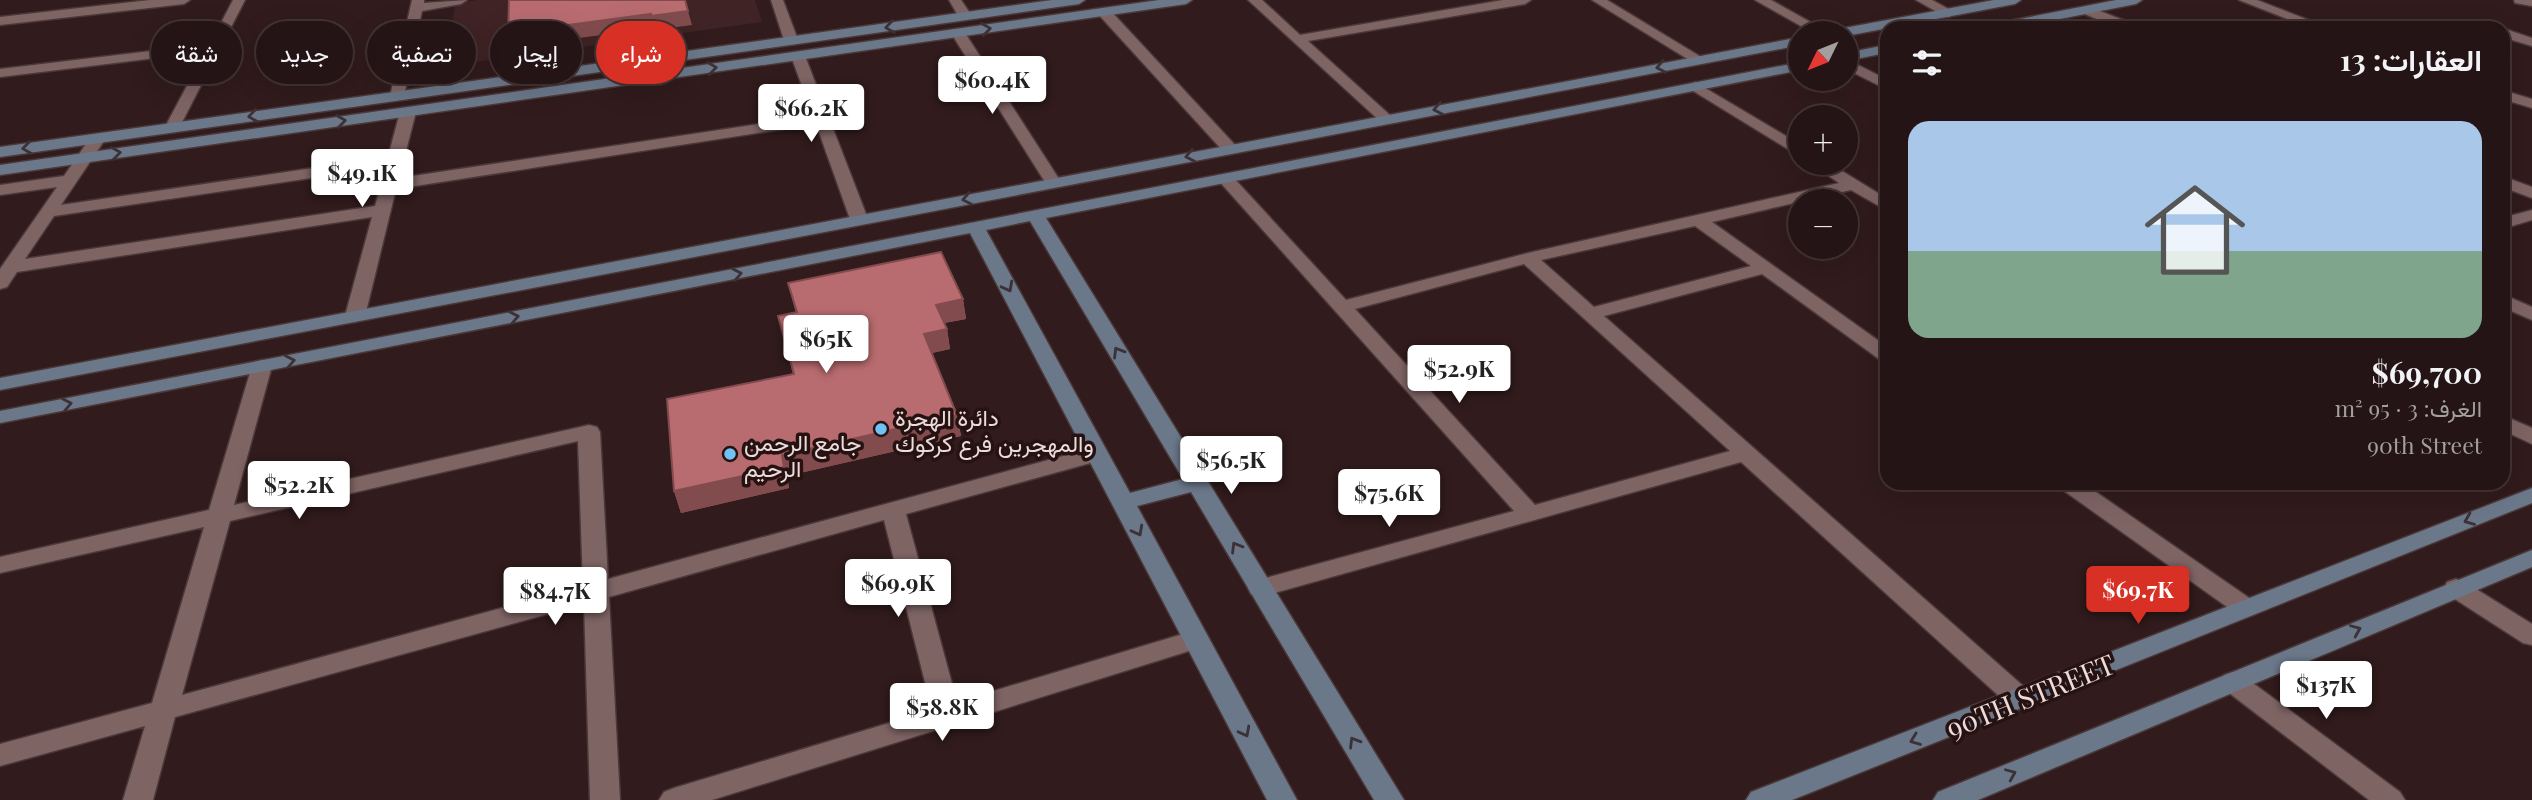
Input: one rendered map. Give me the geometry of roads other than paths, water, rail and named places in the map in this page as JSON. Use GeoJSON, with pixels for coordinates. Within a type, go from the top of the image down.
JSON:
{"type":"FeatureCollection","features":[{"type":"Feature","properties":{"kind":"street"},"geometry":{"type":"LineString","coordinates":[[0,21],[184,0]]}},
{"type":"Feature","properties":{"kind":"street"},"geometry":{"type":"LineString","coordinates":[[228,21],[239,0]]}},
{"type":"Feature","properties":{"kind":"street"},"geometry":{"type":"LineString","coordinates":[[397,96],[417,4],[461,0]]}},
{"type":"Feature","properties":{"kind":"street"},"geometry":{"type":"LineString","coordinates":[[777,0],[859,219]]}},
{"type":"Feature","properties":{"kind":"street"},"geometry":{"type":"LineString","coordinates":[[955,0],[965,16]]}},
{"type":"Feature","properties":{"kind":"street"},"geometry":{"type":"LineString","coordinates":[[0,170],[408,111],[794,48],[965,16],[1079,0]]}},
{"type":"Feature","properties":{"kind":"street"},"geometry":{"type":"LineString","coordinates":[[0,152],[397,96],[794,48],[958,33],[1186,0]]}},
{"type":"Feature","properties":{"kind":"street"},"geometry":{"type":"LineString","coordinates":[[1254,0],[1386,119]]}},
{"type":"Feature","properties":{"kind":"street"},"geometry":{"type":"LineString","coordinates":[[1298,39],[1525,0]]}},
{"type":"Feature","properties":{"kind":"street"},"geometry":{"type":"LineString","coordinates":[[1598,0],[1699,60]]}},
{"type":"Feature","properties":{"kind":"street"},"geometry":{"type":"LineString","coordinates":[[1761,0],[1800,21]]}},
{"type":"Feature","properties":{"kind":"street"},"geometry":{"type":"LineString","coordinates":[[1922,0],[1948,13]]}},
{"type":"Feature","properties":{"kind":"street"},"geometry":{"type":"LineString","coordinates":[[1904,21],[2014,0]]}},
{"type":"Feature","properties":{"kind":"street"},"geometry":{"type":"LineString","coordinates":[[2030,21],[2136,0]]}},
{"type":"Feature","properties":{"kind":"street"},"geometry":{"type":"LineString","coordinates":[[2245,0],[2303,21]]}},
{"type":"Feature","properties":{"kind":"street"},"geometry":{"type":"LineString","coordinates":[[2520,0],[2532,2]]}},
{"type":"Feature","properties":{"kind":"street"},"geometry":{"type":"LineString","coordinates":[[2087,10],[2114,21]]}},
{"type":"Feature","properties":{"kind":"street"},"geometry":{"type":"LineString","coordinates":[[1104,12],[1230,149]]}},
{"type":"Feature","properties":{"kind":"street"},"geometry":{"type":"LineString","coordinates":[[1858,30],[1880,25]]}},
{"type":"Feature","properties":{"kind":"street"},"geometry":{"type":"LineString","coordinates":[[2510,29],[2522,25]]}},
{"type":"Feature","properties":{"kind":"street"},"geometry":{"type":"LineString","coordinates":[[958,33],[1053,183]]}},
{"type":"Feature","properties":{"kind":"street"},"geometry":{"type":"LineString","coordinates":[[2510,34],[2532,42]]}},
{"type":"Feature","properties":{"kind":"street"},"geometry":{"type":"LineString","coordinates":[[0,384],[1788,43]]}},
{"type":"Feature","properties":{"kind":"street"},"geometry":{"type":"LineString","coordinates":[[1858,55],[1880,50]]}},
{"type":"Feature","properties":{"kind":"street"},"geometry":{"type":"LineString","coordinates":[[1736,53],[1766,72]]}},
{"type":"Feature","properties":{"kind":"street"},"geometry":{"type":"LineString","coordinates":[[0,73],[151,55]]}},
{"type":"Feature","properties":{"kind":"street"},"geometry":{"type":"LineString","coordinates":[[0,417],[1788,68]]}},
{"type":"Feature","properties":{"kind":"street"},"geometry":{"type":"LineString","coordinates":[[1858,70],[1880,82]]}},
{"type":"Feature","properties":{"kind":"street"},"geometry":{"type":"LineString","coordinates":[[173,127],[196,84]]}},
{"type":"Feature","properties":{"kind":"street"},"geometry":{"type":"LineString","coordinates":[[1695,86],[1788,144]]}},
{"type":"Feature","properties":{"kind":"street"},"geometry":{"type":"LineString","coordinates":[[2510,97],[2532,104]]}},
{"type":"Feature","properties":{"kind":"street"},"geometry":{"type":"LineString","coordinates":[[355,316],[408,111]]}},
{"type":"Feature","properties":{"kind":"street"},"geometry":{"type":"LineString","coordinates":[[388,185],[822,119]]}},
{"type":"Feature","properties":{"kind":"street"},"geometry":{"type":"LineString","coordinates":[[4,274],[98,138]]}},
{"type":"Feature","properties":{"kind":"street"},"geometry":{"type":"LineString","coordinates":[[48,212],[395,161]]}},
{"type":"Feature","properties":{"kind":"street"},"geometry":{"type":"LineString","coordinates":[[1837,175],[1880,201]]}},
{"type":"Feature","properties":{"kind":"street"},"geometry":{"type":"LineString","coordinates":[[1225,178],[1530,514]]}},
{"type":"Feature","properties":{"kind":"street"},"geometry":{"type":"LineString","coordinates":[[0,190],[69,180]]}},
{"type":"Feature","properties":{"kind":"street"},"geometry":{"type":"LineString","coordinates":[[2510,184],[2532,193]]}},
{"type":"Feature","properties":{"kind":"street"},"geometry":{"type":"LineString","coordinates":[[1342,307],[1528,258],[1853,185]]}},
{"type":"Feature","properties":{"kind":"street"},"geometry":{"type":"LineString","coordinates":[[4,274],[382,210]]}},
{"type":"Feature","properties":{"kind":"street"},"geometry":{"type":"LineString","coordinates":[[1035,215],[1389,800]]}},
{"type":"Feature","properties":{"kind":"street"},"geometry":{"type":"LineString","coordinates":[[2510,222],[2532,215]]}},
{"type":"Feature","properties":{"kind":"street"},"geometry":{"type":"LineString","coordinates":[[1698,220],[1880,351]]}},
{"type":"Feature","properties":{"kind":"street"},"geometry":{"type":"LineString","coordinates":[[976,227],[1282,800]]}},
{"type":"Feature","properties":{"kind":"street"},"geometry":{"type":"LineString","coordinates":[[1528,258],[2020,699]]}},
{"type":"Feature","properties":{"kind":"street"},"geometry":{"type":"LineString","coordinates":[[1590,314],[1765,268]]}},
{"type":"Feature","properties":{"kind":"street"},"geometry":{"type":"LineString","coordinates":[[2510,304],[2532,314]]}},
{"type":"Feature","properties":{"kind":"street"},"geometry":{"type":"LineString","coordinates":[[138,800],[262,366]]}},
{"type":"Feature","properties":{"kind":"street"},"geometry":{"type":"LineString","coordinates":[[22,413],[43,376]]}},
{"type":"Feature","properties":{"kind":"street"},"geometry":{"type":"LineString","coordinates":[[2510,425],[2532,437]]}},
{"type":"Feature","properties":{"kind":"street"},"geometry":{"type":"LineString","coordinates":[[0,565],[589,432],[605,800]]}},
{"type":"Feature","properties":{"kind":"street"},"geometry":{"type":"LineString","coordinates":[[0,755],[1097,454]]}},
{"type":"Feature","properties":{"kind":"street"},"geometry":{"type":"LineString","coordinates":[[1261,588],[1744,454]]}},
{"type":"Feature","properties":{"kind":"street"},"geometry":{"type":"LineString","coordinates":[[1122,503],[1197,483]]}},
{"type":"Feature","properties":{"kind":"street"},"geometry":{"type":"LineString","coordinates":[[2078,490],[2246,608]]}},
{"type":"Feature","properties":{"kind":"street","name":"90TH STREET"},"geometry":{"type":"LineString","coordinates":[[1761,800],[2532,495]]}},
{"type":"Feature","properties":{"kind":"street"},"geometry":{"type":"LineString","coordinates":[[893,510],[947,716]]}},
{"type":"Feature","properties":{"kind":"street"},"geometry":{"type":"LineString","coordinates":[[1948,800],[2532,558]]}},
{"type":"Feature","properties":{"kind":"street"},"geometry":{"type":"LineString","coordinates":[[2456,588],[2532,636]]}},
{"type":"Feature","properties":{"kind":"street"},"geometry":{"type":"LineString","coordinates":[[674,800],[1196,639]]}},
{"type":"Feature","properties":{"kind":"street"},"geometry":{"type":"LineString","coordinates":[[2233,682],[2390,800]]}},
{"type":"Feature","properties":{"kind":"place","name":"دائرة الهجرة والمهجرين فرع كركوك"},"geometry":{"type":"Point","coordinates":[881,429]}},
{"type":"Feature","properties":{"kind":"place","name":"جامع الرحمن الرحيم"},"geometry":{"type":"Point","coordinates":[730,454]}}]}
